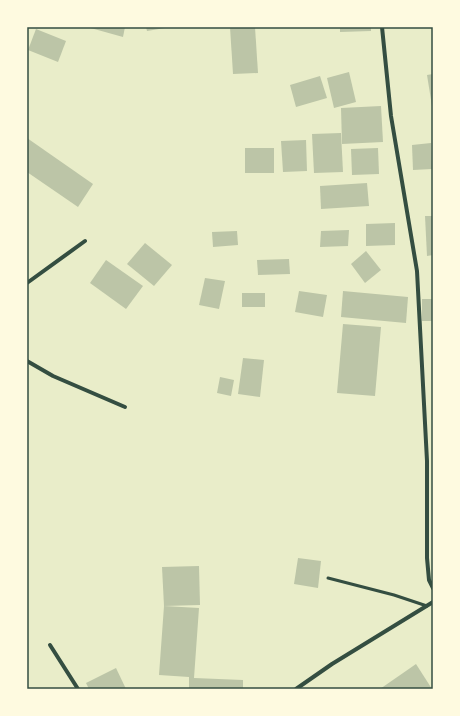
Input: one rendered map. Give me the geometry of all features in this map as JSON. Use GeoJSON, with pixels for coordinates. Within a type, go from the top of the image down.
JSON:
{"type":"FeatureCollection","features":[{"type":"Feature","properties":{"kind":"street"},"geometry":{"type":"LineString","coordinates":[[382,27],[391,116],[417,271],[427,461],[428,580],[433,588]]}},
{"type":"Feature","properties":{"kind":"street"},"geometry":{"type":"LineString","coordinates":[[27,283],[85,242]]}},
{"type":"Feature","properties":{"kind":"street"},"geometry":{"type":"LineString","coordinates":[[27,361],[53,376],[125,407]]}},
{"type":"Feature","properties":{"kind":"street"},"geometry":{"type":"LineString","coordinates":[[427,461],[433,461]]}},
{"type":"Feature","properties":{"kind":"street"},"geometry":{"type":"LineString","coordinates":[[296,689],[332,664],[433,602]]}},
{"type":"Feature","properties":{"kind":"street"},"geometry":{"type":"LineString","coordinates":[[50,645],[78,689]]}},
{"type":"Feature","properties":{"kind":"lane"},"geometry":{"type":"LineString","coordinates":[[328,578],[394,595],[427,606]]}},
{"type":"Feature","properties":{"kind":"building"},"geometry":{"type":"Polygon","coordinates":[[[87,27],[125,27],[123,37],[87,27]]]}},
{"type":"Feature","properties":{"kind":"building"},"geometry":{"type":"Polygon","coordinates":[[[146,27],[165,27],[165,28],[147,31],[146,27]]]}},
{"type":"Feature","properties":{"kind":"building"},"geometry":{"type":"Polygon","coordinates":[[[230,27],[255,27],[258,73],[233,74],[230,27]]]}},
{"type":"Feature","properties":{"kind":"building"},"geometry":{"type":"Polygon","coordinates":[[[340,27],[371,27],[371,31],[340,32],[340,27]]]}},
{"type":"Feature","properties":{"kind":"building"},"geometry":{"type":"Polygon","coordinates":[[[36,29],[66,41],[58,62],[28,50],[36,29]]]}},
{"type":"Feature","properties":{"kind":"building"},"geometry":{"type":"Polygon","coordinates":[[[349,72],[356,102],[334,108],[327,78],[349,72]]]}},
{"type":"Feature","properties":{"kind":"building"},"geometry":{"type":"Polygon","coordinates":[[[433,74],[433,105],[432,106],[427,75],[433,74]]]}},
{"type":"Feature","properties":{"kind":"building"},"geometry":{"type":"Polygon","coordinates":[[[320,76],[327,98],[296,107],[290,85],[320,76]]]}},
{"type":"Feature","properties":{"kind":"building"},"geometry":{"type":"Polygon","coordinates":[[[381,106],[383,142],[342,144],[341,108],[381,106]]]}},
{"type":"Feature","properties":{"kind":"building"},"geometry":{"type":"Polygon","coordinates":[[[341,133],[343,172],[314,173],[312,134],[341,133]]]}},
{"type":"Feature","properties":{"kind":"building"},"geometry":{"type":"Polygon","coordinates":[[[27,138],[93,184],[78,207],[27,172],[27,138]]]}},
{"type":"Feature","properties":{"kind":"building"},"geometry":{"type":"Polygon","coordinates":[[[306,140],[307,171],[283,172],[281,141],[306,140]]]}},
{"type":"Feature","properties":{"kind":"building"},"geometry":{"type":"Polygon","coordinates":[[[431,143],[432,169],[413,170],[412,145],[431,143]]]}},
{"type":"Feature","properties":{"kind":"building"},"geometry":{"type":"Polygon","coordinates":[[[245,148],[274,148],[274,173],[245,173],[245,148]]]}},
{"type":"Feature","properties":{"kind":"building"},"geometry":{"type":"Polygon","coordinates":[[[378,148],[379,174],[352,175],[351,149],[378,148]]]}},
{"type":"Feature","properties":{"kind":"building"},"geometry":{"type":"Polygon","coordinates":[[[367,183],[369,206],[321,209],[320,186],[367,183]]]}},
{"type":"Feature","properties":{"kind":"building"},"geometry":{"type":"Polygon","coordinates":[[[425,216],[433,216],[433,255],[427,256],[425,216]]]}},
{"type":"Feature","properties":{"kind":"building"},"geometry":{"type":"Polygon","coordinates":[[[395,223],[395,245],[366,246],[366,224],[395,223]]]}},
{"type":"Feature","properties":{"kind":"building"},"geometry":{"type":"Polygon","coordinates":[[[349,230],[348,246],[320,247],[321,231],[349,230]]]}},
{"type":"Feature","properties":{"kind":"building"},"geometry":{"type":"Polygon","coordinates":[[[237,231],[238,245],[213,247],[212,232],[237,231]]]}},
{"type":"Feature","properties":{"kind":"building"},"geometry":{"type":"Polygon","coordinates":[[[145,243],[172,265],[154,286],[127,264],[145,243]]]}},
{"type":"Feature","properties":{"kind":"building"},"geometry":{"type":"Polygon","coordinates":[[[366,251],[381,270],[365,283],[351,264],[366,251]]]}},
{"type":"Feature","properties":{"kind":"building"},"geometry":{"type":"Polygon","coordinates":[[[289,259],[290,274],[258,275],[257,260],[289,259]]]}},
{"type":"Feature","properties":{"kind":"building"},"geometry":{"type":"Polygon","coordinates":[[[106,260],[143,286],[126,309],[90,283],[106,260]]]}},
{"type":"Feature","properties":{"kind":"building"},"geometry":{"type":"Polygon","coordinates":[[[205,278],[225,281],[219,309],[199,305],[205,278]]]}},
{"type":"Feature","properties":{"kind":"building"},"geometry":{"type":"Polygon","coordinates":[[[299,291],[327,295],[323,317],[295,312],[299,291]]]}},
{"type":"Feature","properties":{"kind":"building"},"geometry":{"type":"Polygon","coordinates":[[[343,291],[408,297],[406,323],[341,317],[343,291]]]}},
{"type":"Feature","properties":{"kind":"building"},"geometry":{"type":"Polygon","coordinates":[[[242,293],[265,293],[265,307],[242,307],[242,293]]]}},
{"type":"Feature","properties":{"kind":"building"},"geometry":{"type":"Polygon","coordinates":[[[422,299],[433,299],[433,321],[422,321],[422,299]]]}},
{"type":"Feature","properties":{"kind":"building"},"geometry":{"type":"Polygon","coordinates":[[[343,324],[381,327],[375,396],[337,393],[343,324]]]}},
{"type":"Feature","properties":{"kind":"building"},"geometry":{"type":"Polygon","coordinates":[[[243,358],[264,360],[260,397],[238,394],[243,358]]]}},
{"type":"Feature","properties":{"kind":"building"},"geometry":{"type":"Polygon","coordinates":[[[220,377],[234,380],[231,396],[217,393],[220,377]]]}},
{"type":"Feature","properties":{"kind":"building"},"geometry":{"type":"Polygon","coordinates":[[[298,558],[321,561],[318,588],[294,584],[298,558]]]}},
{"type":"Feature","properties":{"kind":"building"},"geometry":{"type":"Polygon","coordinates":[[[199,566],[200,605],[164,606],[162,567],[199,566]]]}},
{"type":"Feature","properties":{"kind":"building"},"geometry":{"type":"Polygon","coordinates":[[[164,606],[199,608],[194,678],[243,680],[243,689],[189,689],[189,677],[159,675],[164,606]]]}},
{"type":"Feature","properties":{"kind":"building"},"geometry":{"type":"Polygon","coordinates":[[[416,664],[432,689],[380,689],[416,664]]]}},
{"type":"Feature","properties":{"kind":"building"},"geometry":{"type":"Polygon","coordinates":[[[116,668],[126,689],[89,689],[86,683],[116,668]]]}}]}
